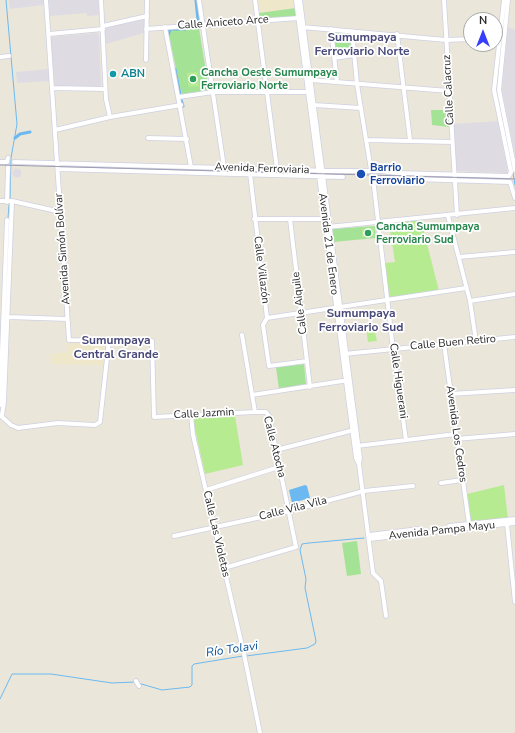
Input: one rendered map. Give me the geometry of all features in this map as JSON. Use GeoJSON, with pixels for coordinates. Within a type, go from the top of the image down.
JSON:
{"type":"FeatureCollection","features":[{"type":"Feature","properties":{"kind":"street","name":"Avenida Simón Bolívar"},"geometry":{"type":"LineString","coordinates":[[46,0],[69,340],[152,341],[154,417]]}},
{"type":"Feature","properties":{"kind":"street"},"geometry":{"type":"LineString","coordinates":[[101,0],[105,89],[110,117]]}},
{"type":"Feature","properties":{"kind":"street"},"geometry":{"type":"LineString","coordinates":[[146,60],[147,0]]}},
{"type":"Feature","properties":{"kind":"street"},"geometry":{"type":"LineString","coordinates":[[198,0],[224,167]]}},
{"type":"Feature","properties":{"kind":"street"},"geometry":{"type":"LineString","coordinates":[[255,0],[277,169]]}},
{"type":"Feature","properties":{"kind":"street","name":"Avenida 21 de Enero"},"geometry":{"type":"LineString","coordinates":[[296,0],[311,80],[310,92],[314,105],[321,176],[355,430],[357,446],[356,458],[359,464],[364,491],[374,573],[381,581],[386,616]]}},
{"type":"Feature","properties":{"kind":"street","name":"Avenida 21 de Enero"},"geometry":{"type":"LineString","coordinates":[[300,0],[310,92],[321,170]]}},
{"type":"Feature","properties":{"kind":"street","name":"Calle Calacruz"},"geometry":{"type":"LineString","coordinates":[[444,0],[456,215]]}},
{"type":"Feature","properties":{"kind":"street"},"geometry":{"type":"LineString","coordinates":[[502,12],[504,0]]}},
{"type":"Feature","properties":{"kind":"street"},"geometry":{"type":"LineString","coordinates":[[508,0],[499,90],[515,170]]}},
{"type":"Feature","properties":{"kind":"street"},"geometry":{"type":"LineString","coordinates":[[49,34],[103,28],[147,16]]}},
{"type":"Feature","properties":{"kind":"street","name":"Calle Aniceto Arce"},"geometry":{"type":"LineString","coordinates":[[146,28],[299,18]]}},
{"type":"Feature","properties":{"kind":"street"},"geometry":{"type":"LineString","coordinates":[[302,26],[397,34],[446,40],[463,39]]}},
{"type":"Feature","properties":{"kind":"street"},"geometry":{"type":"LineString","coordinates":[[165,27],[181,104],[191,166]]}},
{"type":"Feature","properties":{"kind":"street"},"geometry":{"type":"LineString","coordinates":[[331,29],[337,82]]}},
{"type":"Feature","properties":{"kind":"street"},"geometry":{"type":"LineString","coordinates":[[352,31],[357,84],[372,170]]}},
{"type":"Feature","properties":{"kind":"street"},"geometry":{"type":"LineString","coordinates":[[397,34],[410,140]]}},
{"type":"Feature","properties":{"kind":"street","name":"Avenida Ferroviaria"},"geometry":{"type":"LineString","coordinates":[[14,162],[372,170],[397,174],[509,176],[511,172],[494,90],[497,52]]}},
{"type":"Feature","properties":{"kind":"street"},"geometry":{"type":"LineString","coordinates":[[334,58],[354,55]]}},
{"type":"Feature","properties":{"kind":"street"},"geometry":{"type":"LineString","coordinates":[[0,57],[9,56]]}},
{"type":"Feature","properties":{"kind":"street"},"geometry":{"type":"LineString","coordinates":[[311,80],[449,91]]}},
{"type":"Feature","properties":{"kind":"street"},"geometry":{"type":"LineString","coordinates":[[52,88],[105,89]]}},
{"type":"Feature","properties":{"kind":"street"},"geometry":{"type":"LineString","coordinates":[[179,97],[213,92],[310,92]]}},
{"type":"Feature","properties":{"kind":"street"},"geometry":{"type":"LineString","coordinates":[[55,130],[110,117],[181,104]]}},
{"type":"Feature","properties":{"kind":"street"},"geometry":{"type":"LineString","coordinates":[[314,105],[361,108]]}},
{"type":"Feature","properties":{"kind":"street"},"geometry":{"type":"LineString","coordinates":[[148,138],[187,139]]}},
{"type":"Feature","properties":{"kind":"street"},"geometry":{"type":"LineString","coordinates":[[367,140],[452,142]]}},
{"type":"Feature","properties":{"kind":"street"},"geometry":{"type":"LineString","coordinates":[[0,162],[7,162],[8,158]]}},
{"type":"Feature","properties":{"kind":"street"},"geometry":{"type":"LineString","coordinates":[[8,167],[8,317],[4,402],[1,415],[11,425],[18,428],[58,423],[95,424],[100,422],[109,340]]}},
{"type":"Feature","properties":{"kind":"street","name":"Avenida Ferroviaria"},"geometry":{"type":"LineString","coordinates":[[58,169],[250,173],[343,177]]}},
{"type":"Feature","properties":{"kind":"street","name":"Calle Villazón"},"geometry":{"type":"LineString","coordinates":[[250,173],[254,219],[267,318],[263,325],[269,366],[307,361]]}},
{"type":"Feature","properties":{"kind":"street","name":"Calle Higuerani"},"geometry":{"type":"LineString","coordinates":[[373,178],[393,349],[406,440]]}},
{"type":"Feature","properties":{"kind":"street"},"geometry":{"type":"LineString","coordinates":[[382,178],[510,182],[515,198]]}},
{"type":"Feature","properties":{"kind":"street"},"geometry":{"type":"LineString","coordinates":[[0,201],[61,212]]}},
{"type":"Feature","properties":{"kind":"street"},"geometry":{"type":"LineString","coordinates":[[328,227],[515,208]]}},
{"type":"Feature","properties":{"kind":"street"},"geometry":{"type":"LineString","coordinates":[[448,216],[470,301],[476,341]]}},
{"type":"Feature","properties":{"kind":"street"},"geometry":{"type":"LineString","coordinates":[[254,219],[327,219]]}},
{"type":"Feature","properties":{"kind":"street","name":"Calle Aiquile"},"geometry":{"type":"LineString","coordinates":[[290,219],[310,387]]}},
{"type":"Feature","properties":{"kind":"street"},"geometry":{"type":"LineString","coordinates":[[0,405],[6,220]]}},
{"type":"Feature","properties":{"kind":"street"},"geometry":{"type":"LineString","coordinates":[[459,257],[515,252]]}},
{"type":"Feature","properties":{"kind":"street"},"geometry":{"type":"LineString","coordinates":[[267,318],[302,314],[466,288]]}},
{"type":"Feature","properties":{"kind":"street"},"geometry":{"type":"LineString","coordinates":[[470,301],[515,294]]}},
{"type":"Feature","properties":{"kind":"street"},"geometry":{"type":"LineString","coordinates":[[8,317],[67,319]]}},
{"type":"Feature","properties":{"kind":"street","name":"Calle Atocha"},"geometry":{"type":"LineString","coordinates":[[224,568],[296,547],[269,416],[266,412],[255,412],[242,335]]}},
{"type":"Feature","properties":{"kind":"street","name":"Calle Buen Retiro"},"geometry":{"type":"LineString","coordinates":[[344,354],[515,337]]}},
{"type":"Feature","properties":{"kind":"street","name":"Avenida Los Cedros"},"geometry":{"type":"LineString","coordinates":[[444,344],[469,524]]}},
{"type":"Feature","properties":{"kind":"street"},"geometry":{"type":"LineString","coordinates":[[252,395],[348,380]]}},
{"type":"Feature","properties":{"kind":"street"},"geometry":{"type":"LineString","coordinates":[[450,394],[515,390]]}},
{"type":"Feature","properties":{"kind":"street","name":"Calle Jazmin"},"geometry":{"type":"LineString","coordinates":[[154,417],[255,412]]}},
{"type":"Feature","properties":{"kind":"street","name":"Calle Las Violetas"},"geometry":{"type":"LineString","coordinates":[[191,415],[214,527],[244,655],[260,733]]}},
{"type":"Feature","properties":{"kind":"street"},"geometry":{"type":"LineString","coordinates":[[276,450],[355,430]]}},
{"type":"Feature","properties":{"kind":"street"},"geometry":{"type":"LineString","coordinates":[[357,446],[406,440],[515,434]]}},
{"type":"Feature","properties":{"kind":"street"},"geometry":{"type":"LineString","coordinates":[[206,490],[280,467]]}},
{"type":"Feature","properties":{"kind":"street"},"geometry":{"type":"LineString","coordinates":[[441,483],[462,480]]}},
{"type":"Feature","properties":{"kind":"street","name":"Calle Vila Vila"},"geometry":{"type":"LineString","coordinates":[[174,536],[289,510],[364,491],[413,486]]}},
{"type":"Feature","properties":{"kind":"street","name":"Avenida Pampa Mayu"},"geometry":{"type":"LineString","coordinates":[[449,526],[515,519]]}},
{"type":"Feature","properties":{"kind":"street","name":"Avenida Pampa Mayu"},"geometry":{"type":"LineString","coordinates":[[369,537],[515,523]]}},
{"type":"Feature","properties":{"kind":"street"},"geometry":{"type":"LineString","coordinates":[[507,524],[515,602]]}},
{"type":"Feature","properties":{"kind":"street","name":"Avenida Pampa Mayu"},"geometry":{"type":"LineString","coordinates":[[369,537],[419,530]]}},
{"type":"Feature","properties":{"kind":"shaded area"},"geometry":{"type":"Polygon","coordinates":[[[9,0],[43,0],[43,5],[10,9],[9,0]]]}},
{"type":"Feature","properties":{"kind":"shaded area"},"geometry":{"type":"Polygon","coordinates":[[[49,0],[98,0],[100,15],[87,16],[87,13],[50,16],[49,0]]]}},
{"type":"Feature","properties":{"kind":"shaded area"},"geometry":{"type":"Polygon","coordinates":[[[258,0],[293,0],[294,8],[259,13],[258,0]]]}},
{"type":"Feature","properties":{"kind":"shaded area"},"geometry":{"type":"Polygon","coordinates":[[[142,19],[144,20],[144,33],[106,44],[105,29],[107,27],[142,19]]]}},
{"type":"Feature","properties":{"kind":"shaded area"},"geometry":{"type":"Polygon","coordinates":[[[508,27],[515,30],[515,154],[502,90],[508,27]]]}},
{"type":"Feature","properties":{"kind":"shaded area"},"geometry":{"type":"Polygon","coordinates":[[[97,33],[99,35],[101,85],[99,87],[55,87],[50,38],[97,33]]]}},
{"type":"Feature","properties":{"kind":"shaded area"},"geometry":{"type":"Polygon","coordinates":[[[49,69],[49,81],[17,83],[16,72],[49,69]]]}},
{"type":"Feature","properties":{"kind":"shaded area"},"geometry":{"type":"Polygon","coordinates":[[[498,121],[508,173],[457,171],[452,124],[498,121]]]}},
{"type":"Feature","properties":{"kind":"shaded area"},"geometry":{"type":"Polygon","coordinates":[[[15,169],[19,169],[21,173],[19,177],[15,177],[13,175],[13,171],[15,169]]]}},
{"type":"Feature","properties":{"kind":"shaded area"},"geometry":{"type":"Polygon","coordinates":[[[105,342],[103,365],[52,364],[50,354],[68,352],[67,343],[105,342]]]}},
{"type":"Feature","properties":{"kind":"green space"},"geometry":{"type":"Polygon","coordinates":[[[296,8],[295,17],[261,19],[259,17],[259,13],[296,8]]]}},
{"type":"Feature","properties":{"kind":"green space"},"geometry":{"type":"Polygon","coordinates":[[[199,28],[209,90],[182,95],[168,32],[170,29],[199,28]]]}},
{"type":"Feature","properties":{"kind":"green space"},"geometry":{"type":"Polygon","coordinates":[[[333,32],[350,33],[352,54],[336,56],[333,32]]]}},
{"type":"Feature","properties":{"kind":"green space","name":"Cancha Oeste Sumumpaya Ferroviario Norte"},"geometry":{"type":"Polygon","coordinates":[[[197,72],[199,86],[189,87],[187,73],[197,72]]]}},
{"type":"Feature","properties":{"kind":"green space"},"geometry":{"type":"Polygon","coordinates":[[[431,110],[448,110],[449,127],[432,125],[431,110]]]}},
{"type":"Feature","properties":{"kind":"green space"},"geometry":{"type":"Polygon","coordinates":[[[421,220],[439,291],[389,298],[385,263],[395,262],[389,224],[421,220]]]}},
{"type":"Feature","properties":{"kind":"green space"},"geometry":{"type":"Polygon","coordinates":[[[375,226],[376,238],[333,242],[332,229],[375,226]]]}},
{"type":"Feature","properties":{"kind":"green space","name":"Cancha Sumumpaya Ferroviario Sud"},"geometry":{"type":"Polygon","coordinates":[[[374,228],[374,236],[362,237],[362,229],[374,228]]]}},
{"type":"Feature","properties":{"kind":"green space"},"geometry":{"type":"Polygon","coordinates":[[[374,327],[377,341],[368,342],[366,328],[374,327]]]}},
{"type":"Feature","properties":{"kind":"green space"},"geometry":{"type":"Polygon","coordinates":[[[304,364],[306,384],[279,389],[276,367],[304,364]]]}},
{"type":"Feature","properties":{"kind":"green space"},"geometry":{"type":"Polygon","coordinates":[[[196,416],[235,416],[243,465],[205,474],[193,420],[196,416]]]}},
{"type":"Feature","properties":{"kind":"green space"},"geometry":{"type":"Polygon","coordinates":[[[504,485],[508,519],[475,523],[471,521],[467,494],[504,485]]]}},
{"type":"Feature","properties":{"kind":"green space"},"geometry":{"type":"Polygon","coordinates":[[[357,541],[361,574],[347,576],[342,543],[357,541]]]}},
{"type":"Feature","properties":{"kind":"water"},"geometry":{"type":"Polygon","coordinates":[[[305,485],[307,486],[310,498],[292,503],[289,490],[305,485]]]}},
{"type":"Feature","properties":{"kind":"waterway"},"geometry":{"type":"LineString","coordinates":[[6,0],[17,124],[11,158],[10,199]]}},
{"type":"Feature","properties":{"kind":"waterway"},"geometry":{"type":"LineString","coordinates":[[195,24],[198,21],[196,0]]}},
{"type":"Feature","properties":{"kind":"waterway","name":"Río Tolavi"},"geometry":{"type":"LineString","coordinates":[[504,17],[497,91],[510,156]]}},
{"type":"Feature","properties":{"kind":"waterway"},"geometry":{"type":"LineString","coordinates":[[168,36],[170,29],[185,29]]}},
{"type":"Feature","properties":{"kind":"waterway"},"geometry":{"type":"LineString","coordinates":[[175,69],[180,94]]}},
{"type":"Feature","properties":{"kind":"waterway"},"geometry":{"type":"LineString","coordinates":[[181,100],[183,106]]}},
{"type":"Feature","properties":{"kind":"waterway"},"geometry":{"type":"LineString","coordinates":[[15,138],[20,134],[30,132]]}},
{"type":"Feature","properties":{"kind":"waterway","name":"Río Tolavi"},"geometry":{"type":"LineString","coordinates":[[513,173],[515,185]]}},
{"type":"Feature","properties":{"kind":"waterway"},"geometry":{"type":"LineString","coordinates":[[8,219],[9,205]]}},
{"type":"Feature","properties":{"kind":"waterway"},"geometry":{"type":"LineString","coordinates":[[8,248],[8,257]]}},
{"type":"Feature","properties":{"kind":"waterway","name":"Río Tolavi"},"geometry":{"type":"LineString","coordinates":[[246,656],[307,648],[315,644],[316,641],[305,588],[306,579],[300,550],[302,544],[364,538]]}},
{"type":"Feature","properties":{"kind":"waterway","name":"Río Tolavi"},"geometry":{"type":"LineString","coordinates":[[138,683],[162,690],[190,687],[192,685],[192,666],[194,664],[243,656]]}},
{"type":"Feature","properties":{"kind":"waterway","name":"Río Tolavi"},"geometry":{"type":"LineString","coordinates":[[0,699],[12,674],[51,674],[112,683],[135,682]]}},
{"type":"Feature","properties":{"kind":"tram line"},"geometry":{"type":"LineString","coordinates":[[0,165],[515,179]]}},
{"type":"Feature","properties":{"kind":"place","name":"ABN"},"geometry":{"type":"Point","coordinates":[113,74]}},
{"type":"Feature","properties":{"kind":"place","name":"Cancha Oeste Sumumpaya Ferroviario Norte"},"geometry":{"type":"Point","coordinates":[193,79]}},
{"type":"Feature","properties":{"kind":"place","name":"Barrio Ferroviario"},"geometry":{"type":"Point","coordinates":[361,174]}},
{"type":"Feature","properties":{"kind":"place","name":"Cancha Sumumpaya Ferroviario Sud"},"geometry":{"type":"Point","coordinates":[368,233]}},
{"type":"Feature","properties":{"kind":"district","name":"Sumumpaya Ferroviario Norte"},"geometry":{"type":"Point","coordinates":[362,45]}},
{"type":"Feature","properties":{"kind":"district","name":"Sumumpaya Ferroviario Sud"},"geometry":{"type":"Point","coordinates":[361,321]}},
{"type":"Feature","properties":{"kind":"district","name":"Sumumpaya Central Grande"},"geometry":{"type":"Point","coordinates":[116,348]}}]}
